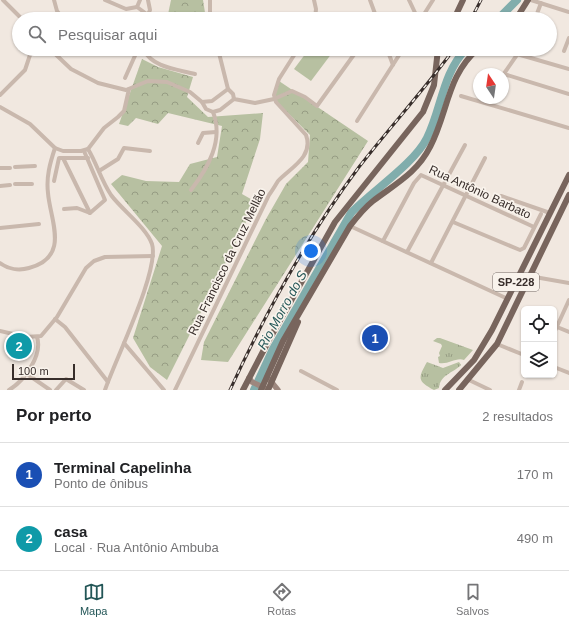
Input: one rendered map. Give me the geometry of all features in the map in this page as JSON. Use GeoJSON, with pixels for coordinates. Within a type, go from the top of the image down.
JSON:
{"type":"FeatureCollection","features":[{"type":"Feature","properties":{"kind":"main road"},"geometry":{"type":"LineString","coordinates":[[457,12],[463,0]]}},
{"type":"Feature","properties":{"kind":"main road"},"geometry":{"type":"LineString","coordinates":[[521,12],[530,0]]}},
{"type":"Feature","properties":{"kind":"main road"},"geometry":{"type":"LineString","coordinates":[[243,390],[335,222],[423,112],[434,85],[437,56]]}},
{"type":"Feature","properties":{"kind":"main road"},"geometry":{"type":"LineString","coordinates":[[263,388],[283,341],[350,226],[365,208],[409,176],[422,160],[436,134],[455,78],[470,56]]}},
{"type":"Feature","properties":{"kind":"main road","name":"SP-228"},"geometry":{"type":"LineString","coordinates":[[445,390],[469,365],[481,349],[569,176]]}},
{"type":"Feature","properties":{"kind":"main road","name":"SP-228"},"geometry":{"type":"LineString","coordinates":[[459,390],[469,380],[497,344],[569,195]]}},
{"type":"Feature","properties":{"kind":"main road"},"geometry":{"type":"LineString","coordinates":[[263,388],[271,382],[303,309]]}},
{"type":"Feature","properties":{"kind":"main road"},"geometry":{"type":"LineString","coordinates":[[268,375],[271,382],[278,390]]}},
{"type":"Feature","properties":{"kind":"main road"},"geometry":{"type":"LineString","coordinates":[[249,378],[263,388]]}},
{"type":"Feature","properties":{"kind":"street"},"geometry":{"type":"LineString","coordinates":[[4,0],[15,12]]}},
{"type":"Feature","properties":{"kind":"street"},"geometry":{"type":"LineString","coordinates":[[54,0],[58,12]]}},
{"type":"Feature","properties":{"kind":"street"},"geometry":{"type":"LineString","coordinates":[[105,0],[126,9],[137,7]]}},
{"type":"Feature","properties":{"kind":"street"},"geometry":{"type":"LineString","coordinates":[[137,7],[140,0]]}},
{"type":"Feature","properties":{"kind":"street"},"geometry":{"type":"LineString","coordinates":[[148,0],[150,8],[149,12]]}},
{"type":"Feature","properties":{"kind":"street"},"geometry":{"type":"LineString","coordinates":[[210,0],[210,12]]}},
{"type":"Feature","properties":{"kind":"street"},"geometry":{"type":"LineString","coordinates":[[314,0],[316,12]]}},
{"type":"Feature","properties":{"kind":"street"},"geometry":{"type":"LineString","coordinates":[[370,0],[374,12]]}},
{"type":"Feature","properties":{"kind":"street"},"geometry":{"type":"LineString","coordinates":[[409,0],[416,12]]}},
{"type":"Feature","properties":{"kind":"street"},"geometry":{"type":"LineString","coordinates":[[425,12],[433,0]]}},
{"type":"Feature","properties":{"kind":"street"},"geometry":{"type":"LineString","coordinates":[[530,0],[569,12]]}},
{"type":"Feature","properties":{"kind":"street"},"geometry":{"type":"LineString","coordinates":[[537,12],[539,2]]}},
{"type":"Feature","properties":{"kind":"street"},"geometry":{"type":"LineString","coordinates":[[137,7],[142,12]]}},
{"type":"Feature","properties":{"kind":"street"},"geometry":{"type":"LineString","coordinates":[[564,51],[569,38]]}},
{"type":"Feature","properties":{"kind":"street"},"geometry":{"type":"LineString","coordinates":[[0,95],[25,70],[30,56]]}},
{"type":"Feature","properties":{"kind":"street"},"geometry":{"type":"LineString","coordinates":[[57,56],[71,69],[88,79],[113,88],[129,89],[148,80],[164,81],[180,86],[202,102],[211,111]]}},
{"type":"Feature","properties":{"kind":"street"},"geometry":{"type":"LineString","coordinates":[[125,78],[135,56]]}},
{"type":"Feature","properties":{"kind":"street"},"geometry":{"type":"LineString","coordinates":[[148,56],[162,66],[195,74]]}},
{"type":"Feature","properties":{"kind":"street"},"geometry":{"type":"LineString","coordinates":[[220,56],[228,89],[233,94],[234,99]]}},
{"type":"Feature","properties":{"kind":"street"},"geometry":{"type":"LineString","coordinates":[[274,99],[274,90],[279,79],[294,56]]}},
{"type":"Feature","properties":{"kind":"street"},"geometry":{"type":"LineString","coordinates":[[234,99],[253,103],[274,99],[292,92],[319,106],[353,56]]}},
{"type":"Feature","properties":{"kind":"street"},"geometry":{"type":"LineString","coordinates":[[390,56],[393,65]]}},
{"type":"Feature","properties":{"kind":"street"},"geometry":{"type":"LineString","coordinates":[[357,121],[399,56]]}},
{"type":"Feature","properties":{"kind":"street"},"geometry":{"type":"LineString","coordinates":[[507,68],[516,56]]}},
{"type":"Feature","properties":{"kind":"street"},"geometry":{"type":"LineString","coordinates":[[524,56],[569,69]]}},
{"type":"Feature","properties":{"kind":"street"},"geometry":{"type":"LineString","coordinates":[[509,76],[569,94]]}},
{"type":"Feature","properties":{"kind":"street"},"geometry":{"type":"LineString","coordinates":[[0,107],[30,124],[55,148],[67,152],[86,150],[104,128],[124,111],[129,89]]}},
{"type":"Feature","properties":{"kind":"street"},"geometry":{"type":"LineString","coordinates":[[202,102],[210,101],[228,89]]}},
{"type":"Feature","properties":{"kind":"street"},"geometry":{"type":"LineString","coordinates":[[461,96],[569,128]]}},
{"type":"Feature","properties":{"kind":"street"},"geometry":{"type":"LineString","coordinates":[[211,111],[220,110],[234,99]]}},
{"type":"Feature","properties":{"kind":"street","name":"Rua Francisco da Cruz Mellão"},"geometry":{"type":"LineString","coordinates":[[175,390],[269,195],[278,182],[301,160],[306,151],[307,141],[304,132],[274,99]]}},
{"type":"Feature","properties":{"kind":"street"},"geometry":{"type":"LineString","coordinates":[[191,190],[211,159],[215,146],[216,132],[210,101]]}},
{"type":"Feature","properties":{"kind":"street"},"geometry":{"type":"LineString","coordinates":[[198,143],[203,134],[216,132]]}},
{"type":"Feature","properties":{"kind":"street"},"geometry":{"type":"LineString","coordinates":[[407,252],[464,145]]}},
{"type":"Feature","properties":{"kind":"street"},"geometry":{"type":"LineString","coordinates":[[0,263],[11,268],[26,269],[39,264],[52,251],[56,235],[49,201],[48,176],[55,148]]}},
{"type":"Feature","properties":{"kind":"street"},"geometry":{"type":"LineString","coordinates":[[98,171],[118,159],[124,148],[150,152]]}},
{"type":"Feature","properties":{"kind":"street"},"geometry":{"type":"LineString","coordinates":[[86,150],[105,198],[102,204],[90,213]]}},
{"type":"Feature","properties":{"kind":"street"},"geometry":{"type":"LineString","coordinates":[[86,150],[112,196],[149,238],[153,249],[153,256],[145,287],[105,390]]}},
{"type":"Feature","properties":{"kind":"street"},"geometry":{"type":"LineString","coordinates":[[54,181],[57,161],[60,158],[88,158]]}},
{"type":"Feature","properties":{"kind":"street"},"geometry":{"type":"LineString","coordinates":[[63,158],[90,213]]}},
{"type":"Feature","properties":{"kind":"street"},"geometry":{"type":"LineString","coordinates":[[431,263],[485,158]]}},
{"type":"Feature","properties":{"kind":"street"},"geometry":{"type":"LineString","coordinates":[[15,167],[35,166]]}},
{"type":"Feature","properties":{"kind":"street"},"geometry":{"type":"LineString","coordinates":[[0,168],[10,168]]}},
{"type":"Feature","properties":{"kind":"street","name":"Rua Antônio Barbato"},"geometry":{"type":"LineString","coordinates":[[383,241],[419,176],[425,175],[443,186],[534,228]]}},
{"type":"Feature","properties":{"kind":"street"},"geometry":{"type":"LineString","coordinates":[[15,184],[32,184]]}},
{"type":"Feature","properties":{"kind":"street"},"geometry":{"type":"LineString","coordinates":[[0,186],[10,185]]}},
{"type":"Feature","properties":{"kind":"street"},"geometry":{"type":"LineString","coordinates":[[501,196],[550,213]]}},
{"type":"Feature","properties":{"kind":"street"},"geometry":{"type":"LineString","coordinates":[[64,209],[75,208],[90,213]]}},
{"type":"Feature","properties":{"kind":"street"},"geometry":{"type":"LineString","coordinates":[[453,222],[520,250],[524,248],[541,214]]}},
{"type":"Feature","properties":{"kind":"street"},"geometry":{"type":"LineString","coordinates":[[0,228],[39,224]]}},
{"type":"Feature","properties":{"kind":"street"},"geometry":{"type":"LineString","coordinates":[[350,226],[508,298]]}},
{"type":"Feature","properties":{"kind":"street"},"geometry":{"type":"LineString","coordinates":[[0,331],[26,337],[37,337],[43,334],[55,319],[82,274],[94,262],[105,257],[153,256]]}},
{"type":"Feature","properties":{"kind":"street"},"geometry":{"type":"LineString","coordinates":[[529,276],[569,283]]}},
{"type":"Feature","properties":{"kind":"street"},"geometry":{"type":"LineString","coordinates":[[569,300],[557,327],[569,332]]}},
{"type":"Feature","properties":{"kind":"street"},"geometry":{"type":"LineString","coordinates":[[55,319],[65,327],[108,382]]}},
{"type":"Feature","properties":{"kind":"street"},"geometry":{"type":"LineString","coordinates":[[9,390],[18,384],[27,374],[38,345],[37,337]]}},
{"type":"Feature","properties":{"kind":"street"},"geometry":{"type":"LineString","coordinates":[[124,343],[164,390]]}},
{"type":"Feature","properties":{"kind":"street"},"geometry":{"type":"LineString","coordinates":[[497,344],[521,354]]}},
{"type":"Feature","properties":{"kind":"street"},"geometry":{"type":"LineString","coordinates":[[557,368],[569,373]]}},
{"type":"Feature","properties":{"kind":"street"},"geometry":{"type":"LineString","coordinates":[[301,370],[337,390]]}},
{"type":"Feature","properties":{"kind":"street"},"geometry":{"type":"LineString","coordinates":[[27,374],[50,390]]}},
{"type":"Feature","properties":{"kind":"street"},"geometry":{"type":"LineString","coordinates":[[56,390],[66,379],[84,390]]}},
{"type":"Feature","properties":{"kind":"street"},"geometry":{"type":"LineString","coordinates":[[469,380],[490,390]]}},
{"type":"Feature","properties":{"kind":"street"},"geometry":{"type":"LineString","coordinates":[[519,390],[522,382]]}},
{"type":"Feature","properties":{"kind":"green space"},"geometry":{"type":"Polygon","coordinates":[[[171,0],[203,0],[205,12],[168,12],[171,0]]]}},
{"type":"Feature","properties":{"kind":"green space"},"geometry":{"type":"Polygon","coordinates":[[[304,56],[330,56],[311,81],[294,69],[304,56]]]}},
{"type":"Feature","properties":{"kind":"green space"},"geometry":{"type":"Polygon","coordinates":[[[142,59],[158,67],[193,77],[187,97],[208,117],[263,113],[260,139],[242,194],[256,202],[167,380],[150,367],[133,338],[162,246],[111,184],[122,175],[146,181],[179,182],[190,164],[217,157],[222,126],[168,113],[158,124],[136,118],[128,126],[119,124],[142,59]]]}},
{"type":"Feature","properties":{"kind":"green space"},"geometry":{"type":"Polygon","coordinates":[[[279,81],[368,141],[228,362],[201,360],[204,342],[266,219],[286,184],[308,162],[310,135],[274,99],[279,81]]]}},
{"type":"Feature","properties":{"kind":"green space"},"geometry":{"type":"Polygon","coordinates":[[[437,338],[473,350],[464,360],[458,359],[446,363],[439,363],[438,357],[440,356],[439,353],[442,346],[441,344],[433,341],[437,338]]]}},
{"type":"Feature","properties":{"kind":"green space"},"geometry":{"type":"Polygon","coordinates":[[[427,362],[443,368],[459,362],[461,365],[444,377],[439,388],[434,390],[424,384],[421,379],[422,372],[427,362]]]}},
{"type":"Feature","properties":{"kind":"waterway","name":"Rio Morro do S"},"geometry":{"type":"LineString","coordinates":[[505,12],[517,0]]}},
{"type":"Feature","properties":{"kind":"waterway","name":"Rio Morro do S"},"geometry":{"type":"LineString","coordinates":[[254,390],[273,349],[351,213],[413,158],[421,148],[432,127],[447,80],[460,56]]}},
{"type":"Feature","properties":{"kind":"railway"},"geometry":{"type":"LineString","coordinates":[[475,12],[481,0]]}},
{"type":"Feature","properties":{"kind":"railway"},"geometry":{"type":"LineString","coordinates":[[230,390],[273,304],[305,247],[323,219],[359,167],[449,56]]}},
{"type":"Feature","properties":{"kind":"place","name":"Terminal Capelinha"},"geometry":{"type":"Point","coordinates":[375,338]}},
{"type":"Feature","properties":{"kind":"place","name":"casa"},"geometry":{"type":"Point","coordinates":[19,346]}}]}
